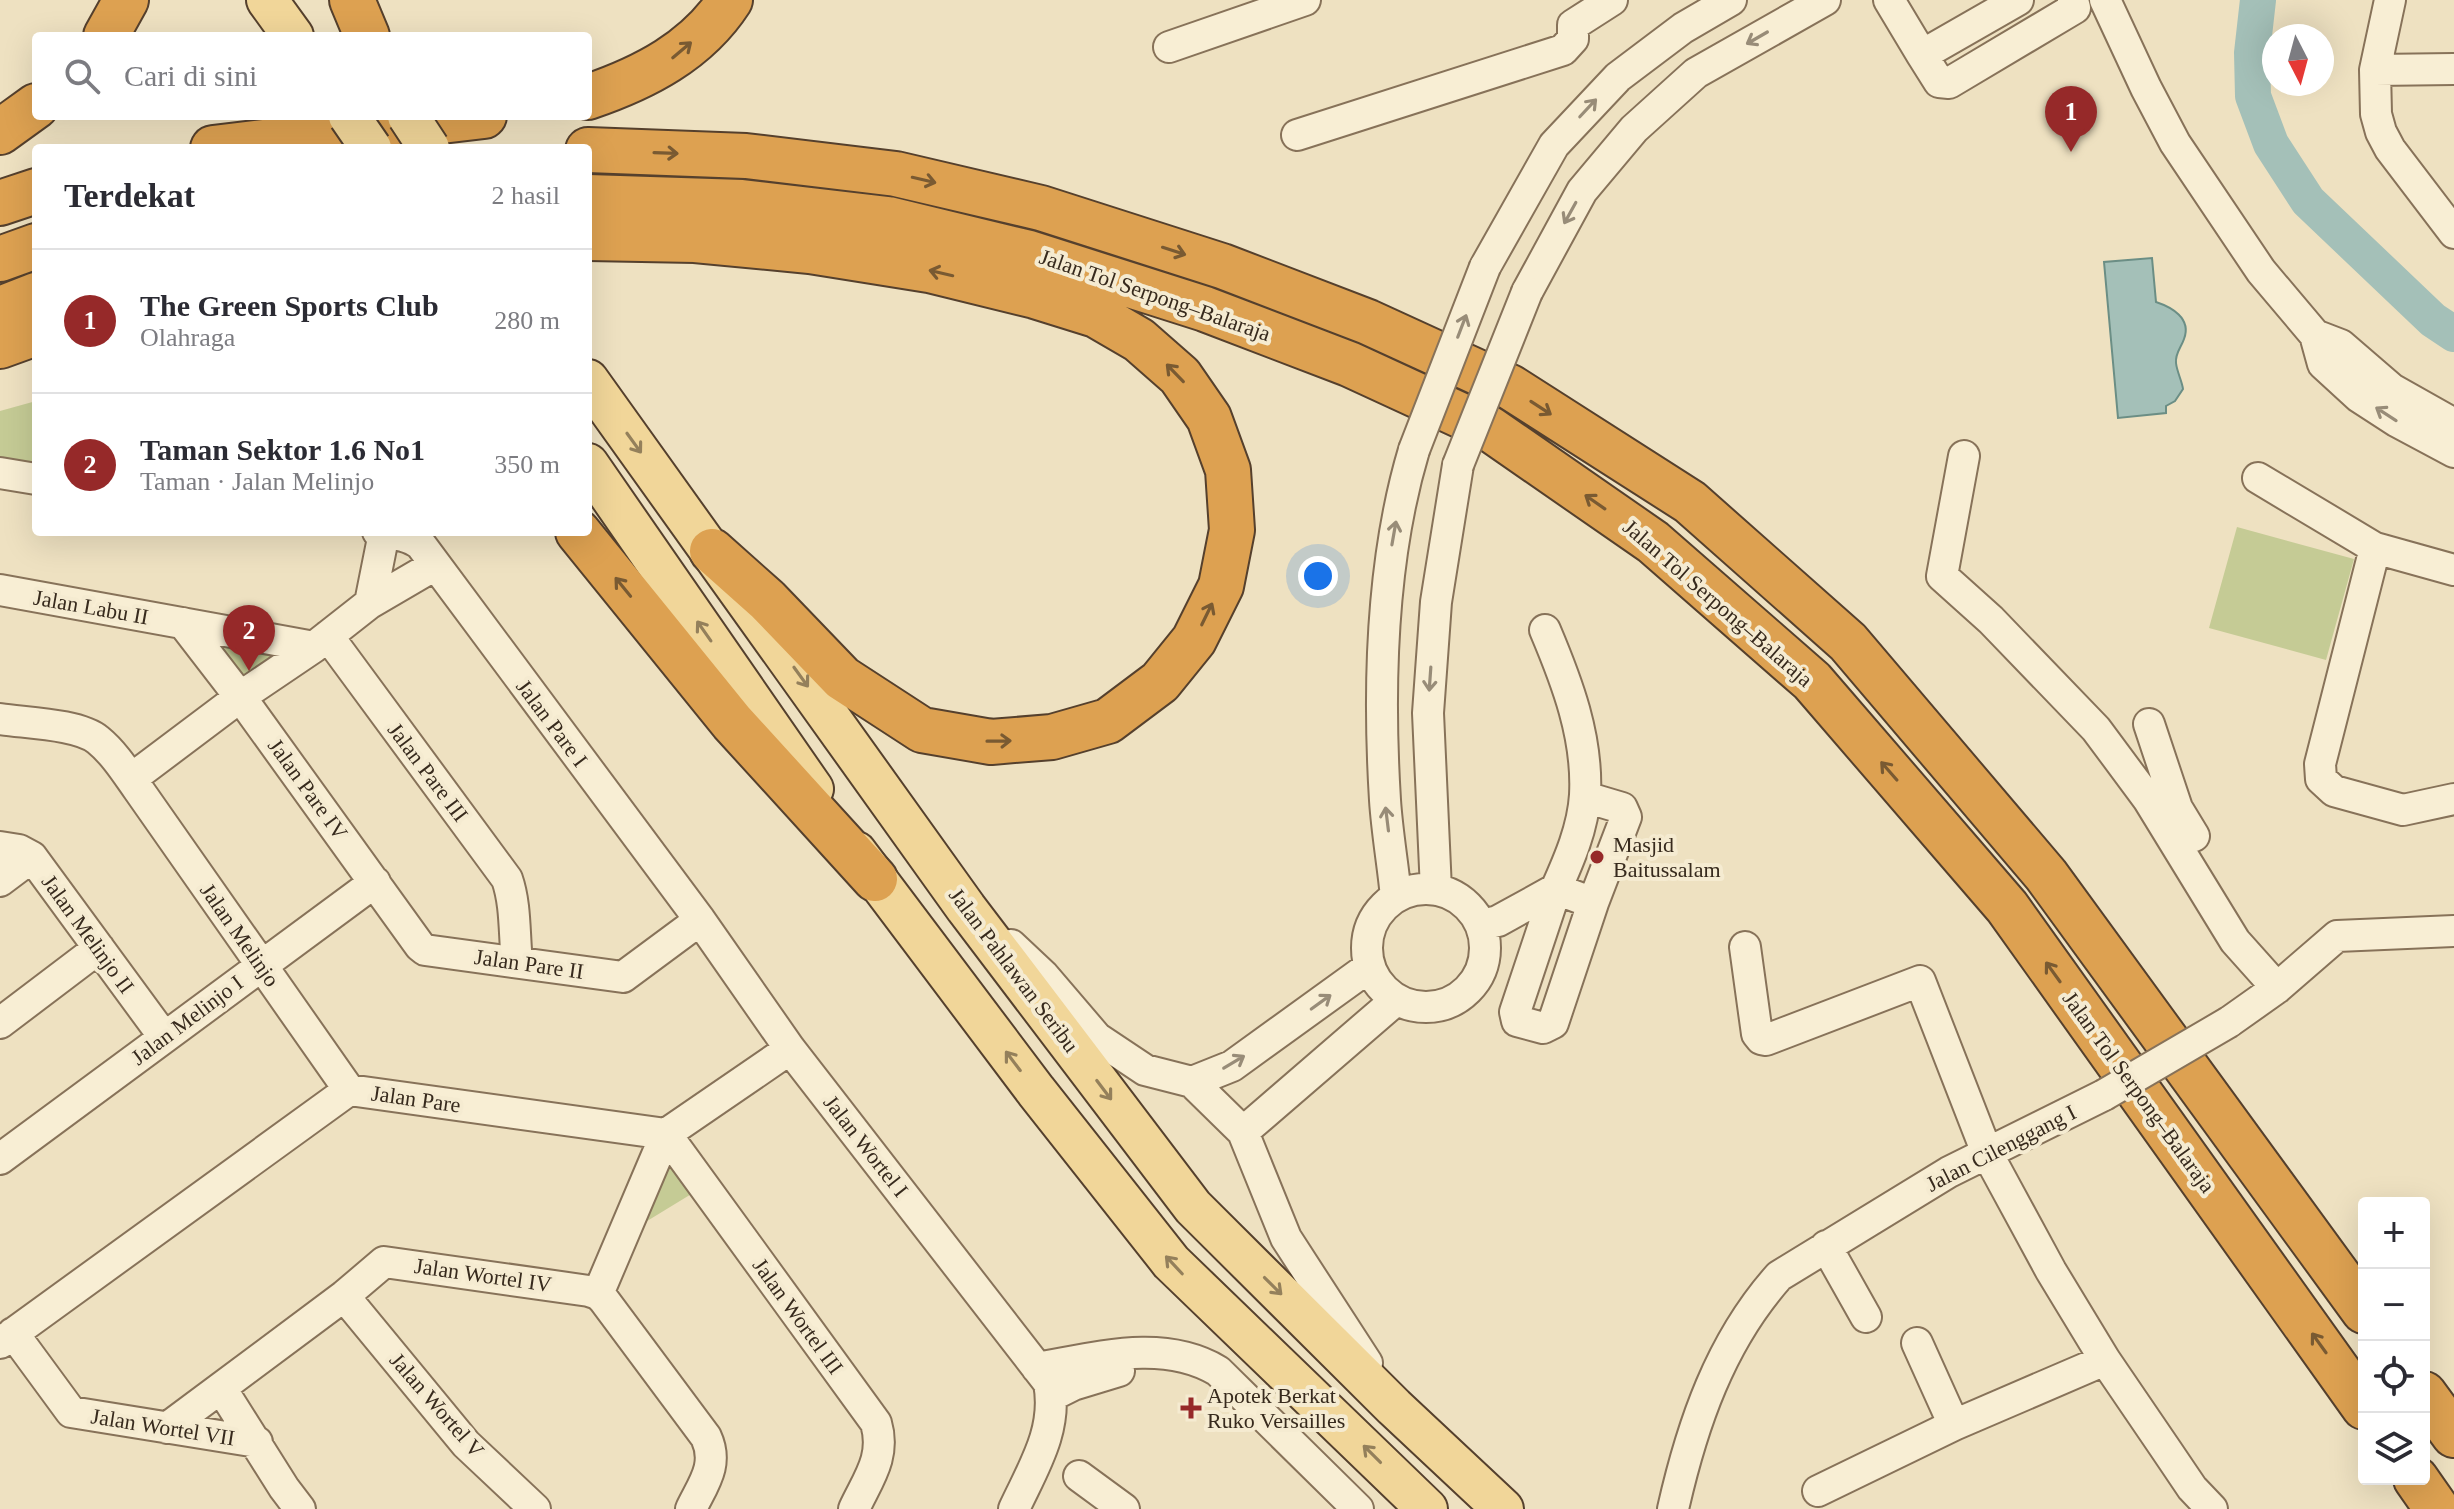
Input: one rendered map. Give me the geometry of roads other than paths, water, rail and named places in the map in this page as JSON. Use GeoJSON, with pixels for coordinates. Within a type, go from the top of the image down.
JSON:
{"type":"FeatureCollection","features":[{"type":"Feature","properties":{"kind":"highway"},"geometry":{"type":"LineString","coordinates":[[109,32],[126,0]]}},
{"type":"Feature","properties":{"kind":"highway"},"geometry":{"type":"LineString","coordinates":[[352,0],[365,32]]}},
{"type":"Feature","properties":{"kind":"highway"},"geometry":{"type":"LineString","coordinates":[[592,96],[625,85],[667,63],[716,21],[730,0]]}},
{"type":"Feature","properties":{"kind":"highway"},"geometry":{"type":"LineString","coordinates":[[0,132],[32,109]]}},
{"type":"Feature","properties":{"kind":"highway"},"geometry":{"type":"LineString","coordinates":[[247,144],[450,120]]}},
{"type":"Feature","properties":{"kind":"highway","name":"Jalan Tol Serpong–Balaraja"},"geometry":{"type":"LineString","coordinates":[[592,150],[746,156],[896,174],[1041,208],[1222,266],[1368,322],[1510,387],[1690,502],[1848,642],[2046,875],[2358,1303]]}},
{"type":"Feature","properties":{"kind":"highway"},"geometry":{"type":"LineString","coordinates":[[0,203],[32,192]]}},
{"type":"Feature","properties":{"kind":"highway","name":"Jalan Tol Serpong–Balaraja"},"geometry":{"type":"LineString","coordinates":[[592,197],[742,202],[888,219],[1029,253],[1205,309],[1349,364],[1490,429],[1653,542],[1812,681],[2007,907],[2358,1399]]}},
{"type":"Feature","properties":{"kind":"highway"},"geometry":{"type":"LineString","coordinates":[[592,238],[695,240],[810,251],[929,270],[1035,296],[1096,315],[1139,340],[1180,376],[1209,418],[1228,470],[1232,530],[1221,586],[1194,640],[1160,682],[1108,721],[1052,737],[991,742],[922,730],[842,678],[767,600],[712,551]]}},
{"type":"Feature","properties":{"kind":"highway"},"geometry":{"type":"LineString","coordinates":[[0,259],[32,247]]}},
{"type":"Feature","properties":{"kind":"highway"},"geometry":{"type":"LineString","coordinates":[[0,309],[32,297]]}},
{"type":"Feature","properties":{"kind":"highway"},"geometry":{"type":"LineString","coordinates":[[0,346],[32,334]]}},
{"type":"Feature","properties":{"kind":"highway"},"geometry":{"type":"LineString","coordinates":[[0,371],[32,361]]}},
{"type":"Feature","properties":{"kind":"highway"},"geometry":{"type":"LineString","coordinates":[[581,536],[732,722],[875,879]]}},
{"type":"Feature","properties":{"kind":"highway"},"geometry":{"type":"LineString","coordinates":[[2430,1402],[2454,1435]]}},
{"type":"Feature","properties":{"kind":"highway"},"geometry":{"type":"LineString","coordinates":[[2420,1485],[2437,1509]]}},
{"type":"Feature","properties":{"kind":"main road"},"geometry":{"type":"LineString","coordinates":[[267,0],[290,32]]}},
{"type":"Feature","properties":{"kind":"main road"},"geometry":{"type":"LineString","coordinates":[[330,0],[351,32]]}},
{"type":"Feature","properties":{"kind":"main road"},"geometry":{"type":"LineString","coordinates":[[352,120],[368,144]]}},
{"type":"Feature","properties":{"kind":"main road"},"geometry":{"type":"LineString","coordinates":[[411,120],[426,144]]}},
{"type":"Feature","properties":{"kind":"main road","name":"Jalan Pahlawan Seribu"},"geometry":{"type":"LineString","coordinates":[[592,386],[966,908],[1193,1207],[1394,1407],[1503,1509]]}},
{"type":"Feature","properties":{"kind":"main road"},"geometry":{"type":"LineString","coordinates":[[592,470],[875,879],[1171,1262],[1427,1509]]}},
{"type":"Feature","properties":{"kind":"street"},"geometry":{"type":"LineString","coordinates":[[1169,47],[1305,0]]}},
{"type":"Feature","properties":{"kind":"street"},"geometry":{"type":"LineString","coordinates":[[1297,135],[1563,50],[1573,39],[1568,13],[1612,0]]}},
{"type":"Feature","properties":{"kind":"street"},"geometry":{"type":"LineString","coordinates":[[1396,897],[1385,801],[1383,677],[1390,552],[1401,492],[1414,450],[1485,267],[1554,145],[1618,77],[1683,28],[1731,0]]}},
{"type":"Feature","properties":{"kind":"street"},"geometry":{"type":"LineString","coordinates":[[1436,890],[1428,713],[1436,602],[1458,465],[1527,292],[1582,191],[1634,129],[1696,73],[1825,0]]}},
{"type":"Feature","properties":{"kind":"street"},"geometry":{"type":"LineString","coordinates":[[1922,55],[2018,0]]}},
{"type":"Feature","properties":{"kind":"street"},"geometry":{"type":"LineString","coordinates":[[1899,3],[1922,55],[1939,82],[1949,83],[2075,8],[2073,0]]}},
{"type":"Feature","properties":{"kind":"street"},"geometry":{"type":"LineString","coordinates":[[2105,0],[2175,143],[2261,271],[2315,335],[2323,364],[2359,397],[2454,452]]}},
{"type":"Feature","properties":{"kind":"street"},"geometry":{"type":"LineString","coordinates":[[2390,0],[2375,70],[2376,114],[2390,149],[2454,233]]}},
{"type":"Feature","properties":{"kind":"street"},"geometry":{"type":"LineString","coordinates":[[2375,70],[2454,69]]}},
{"type":"Feature","properties":{"kind":"street"},"geometry":{"type":"LineString","coordinates":[[2315,335],[2341,345],[2392,389],[2454,424]]}},
{"type":"Feature","properties":{"kind":"street"},"geometry":{"type":"LineString","coordinates":[[1964,456],[1942,576],[2014,642],[2096,729],[2148,799],[2235,941],[2277,988]]}},
{"type":"Feature","properties":{"kind":"street"},"geometry":{"type":"LineString","coordinates":[[0,473],[32,478]]}},
{"type":"Feature","properties":{"kind":"street"},"geometry":{"type":"LineString","coordinates":[[2258,478],[2375,548],[2454,570]]}},
{"type":"Feature","properties":{"kind":"street"},"geometry":{"type":"LineString","coordinates":[[370,603],[390,536]]}},
{"type":"Feature","properties":{"kind":"street","name":"Jalan Pare I"},"geometry":{"type":"LineString","coordinates":[[402,536],[421,545],[700,920]]}},
{"type":"Feature","properties":{"kind":"street"},"geometry":{"type":"LineString","coordinates":[[2375,548],[2320,764],[2321,779],[2334,791],[2403,810],[2454,799]]}},
{"type":"Feature","properties":{"kind":"street"},"geometry":{"type":"LineString","coordinates":[[131,779],[370,603],[435,565]]}},
{"type":"Feature","properties":{"kind":"street","name":"Jalan Labu II"},"geometry":{"type":"LineString","coordinates":[[0,590],[183,623],[321,642]]}},
{"type":"Feature","properties":{"kind":"street"},"geometry":{"type":"LineString","coordinates":[[183,623],[240,697]]}},
{"type":"Feature","properties":{"kind":"street"},"geometry":{"type":"LineString","coordinates":[[1545,630],[1564,674],[1582,739],[1585,797],[1579,828],[1515,1012],[1517,1021],[1543,1028],[1553,1023],[1626,817],[1622,808],[1585,797]]}},
{"type":"Feature","properties":{"kind":"street","name":"Jalan Pare III"},"geometry":{"type":"LineString","coordinates":[[321,642],[507,879],[514,902],[517,962]]}},
{"type":"Feature","properties":{"kind":"street","name":"Jalan Pare IV"},"geometry":{"type":"LineString","coordinates":[[240,697],[375,882]]}},
{"type":"Feature","properties":{"kind":"street","name":"Jalan Melinjo"},"geometry":{"type":"LineString","coordinates":[[0,719],[77,730],[96,737],[131,779],[349,1090]]}},
{"type":"Feature","properties":{"kind":"street"},"geometry":{"type":"LineString","coordinates":[[2149,724],[2177,808],[2220,881],[2235,941]]}},
{"type":"Feature","properties":{"kind":"street","name":"Jalan Melinjo II"},"geometry":{"type":"LineString","coordinates":[[0,847],[19,850],[32,857],[164,1037]]}},
{"type":"Feature","properties":{"kind":"street"},"geometry":{"type":"LineString","coordinates":[[0,881],[32,857]]}},
{"type":"Feature","properties":{"kind":"street","name":"Jalan Pare II"},"geometry":{"type":"LineString","coordinates":[[375,882],[425,950],[623,977],[700,920]]}},
{"type":"Feature","properties":{"kind":"street","name":"Jalan Melinjo I"},"geometry":{"type":"LineString","coordinates":[[0,1159],[375,882]]}},
{"type":"Feature","properties":{"kind":"street"},"geometry":{"type":"LineString","coordinates":[[1482,925],[1498,921],[1556,889],[1593,903]]}},
{"type":"Feature","properties":{"kind":"street"},"geometry":{"type":"LineString","coordinates":[[1416,890],[1436,890],[1456,897],[1482,925],[1485,948],[1481,968],[1471,986],[1455,999],[1436,1006],[1416,1007],[1396,1000],[1375,980],[1366,947],[1370,927],[1381,910],[1396,897],[1416,890]]}},
{"type":"Feature","properties":{"kind":"street"},"geometry":{"type":"LineString","coordinates":[[966,908],[1044,976],[1097,1038],[1145,1070],[1192,1082],[1243,1132],[1286,1238],[1394,1407]]}},
{"type":"Feature","properties":{"kind":"street"},"geometry":{"type":"LineString","coordinates":[[480,957],[513,914]]}},
{"type":"Feature","properties":{"kind":"street","name":"Jalan Wortel I"},"geometry":{"type":"LineString","coordinates":[[700,920],[790,1049],[1049,1383],[1051,1396]]}},
{"type":"Feature","properties":{"kind":"street","name":"Jalan Cilenggang I"},"geometry":{"type":"LineString","coordinates":[[1673,1509],[1684,1460],[1722,1357],[1762,1295],[1779,1276],[1949,1172],[2104,1095],[2229,1022],[2277,988],[2337,936],[2454,931]]}},
{"type":"Feature","properties":{"kind":"street"},"geometry":{"type":"LineString","coordinates":[[1745,947],[1757,1034],[1766,1040],[1920,981],[1987,1153],[2051,1271],[2197,1502]]}},
{"type":"Feature","properties":{"kind":"street"},"geometry":{"type":"LineString","coordinates":[[0,1023],[99,948]]}},
{"type":"Feature","properties":{"kind":"street"},"geometry":{"type":"LineString","coordinates":[[1192,1082],[1232,1066],[1369,967]]}},
{"type":"Feature","properties":{"kind":"street"},"geometry":{"type":"LineString","coordinates":[[1243,1132],[1396,1000]]}},
{"type":"Feature","properties":{"kind":"street"},"geometry":{"type":"LineString","coordinates":[[691,1509],[712,1465],[712,1449],[598,1294],[666,1134],[790,1049]]}},
{"type":"Feature","properties":{"kind":"street","name":"Jalan Pare"},"geometry":{"type":"LineString","coordinates":[[6,1338],[349,1090],[666,1134]]}},
{"type":"Feature","properties":{"kind":"street","name":"Jalan Wortel III"},"geometry":{"type":"LineString","coordinates":[[666,1134],[876,1423],[881,1440],[877,1459],[854,1509]]}},
{"type":"Feature","properties":{"kind":"street"},"geometry":{"type":"LineString","coordinates":[[1826,1246],[1866,1317]]}},
{"type":"Feature","properties":{"kind":"street","name":"Jalan Wortel IV"},"geometry":{"type":"LineString","coordinates":[[167,1428],[344,1296],[381,1263],[388,1261],[598,1294]]}},
{"type":"Feature","properties":{"kind":"street","name":"Jalan Wortel V"},"geometry":{"type":"LineString","coordinates":[[344,1296],[466,1444],[535,1509]]}},
{"type":"Feature","properties":{"kind":"street","name":"Jalan Wortel VII"},"geometry":{"type":"LineString","coordinates":[[6,1338],[71,1412],[167,1428],[230,1426]]}},
{"type":"Feature","properties":{"kind":"street"},"geometry":{"type":"LineString","coordinates":[[1917,1343],[1954,1425]]}},
{"type":"Feature","properties":{"kind":"street"},"geometry":{"type":"LineString","coordinates":[[1037,1368],[1118,1354],[1171,1355],[1200,1360],[1218,1371],[1358,1509]]}},
{"type":"Feature","properties":{"kind":"street"},"geometry":{"type":"LineString","coordinates":[[1241,1394],[1270,1359]]}},
{"type":"Feature","properties":{"kind":"street"},"geometry":{"type":"LineString","coordinates":[[1818,1491],[1954,1425],[2105,1360]]}},
{"type":"Feature","properties":{"kind":"street"},"geometry":{"type":"LineString","coordinates":[[1014,1509],[1047,1438],[1051,1396],[1073,1385],[1127,1370],[1182,1373],[1241,1394]]}},
{"type":"Feature","properties":{"kind":"street"},"geometry":{"type":"LineString","coordinates":[[221,1388],[230,1426],[257,1442],[284,1502]]}},
{"type":"Feature","properties":{"kind":"street"},"geometry":{"type":"LineString","coordinates":[[1079,1476],[1122,1508]]}},
{"type":"Feature","properties":{"kind":"water"},"geometry":{"type":"Polygon","coordinates":[[[2152,258],[2156,302],[2174,310],[2185,325],[2186,332],[2176,359],[2183,389],[2175,401],[2166,406],[2166,413],[2118,418],[2104,262],[2152,258]]]}},
{"type":"Feature","properties":{"kind":"waterway"},"geometry":{"type":"LineString","coordinates":[[2258,0],[2252,53],[2253,96],[2271,144],[2308,201],[2433,320],[2454,334]]}},
{"type":"Feature","properties":{"kind":"place","name":"The Green Sports Club"},"geometry":{"type":"Point","coordinates":[2071,152]}},
{"type":"Feature","properties":{"kind":"place","name":"Taman Sektor 1.6 No1"},"geometry":{"type":"Point","coordinates":[249,671]}},
{"type":"Feature","properties":{"kind":"place","name":"Masjid Baitussalam"},"geometry":{"type":"Point","coordinates":[1597,857]}},
{"type":"Feature","properties":{"kind":"place","name":"Apotek Berkat Ruko Versailles"},"geometry":{"type":"Point","coordinates":[1191,1408]}}]}
